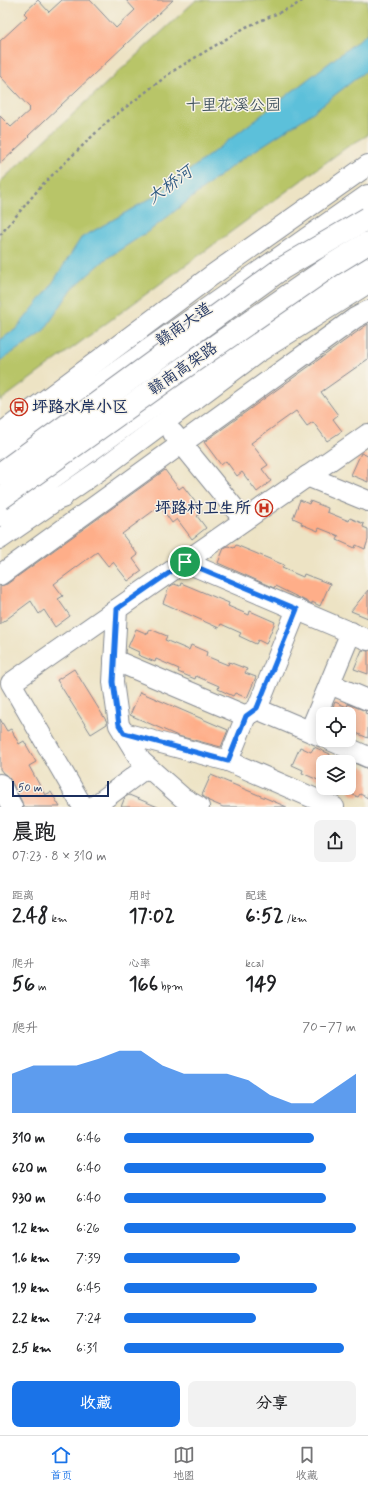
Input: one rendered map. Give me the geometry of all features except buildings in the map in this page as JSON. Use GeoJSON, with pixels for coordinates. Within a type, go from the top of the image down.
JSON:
{"type":"FeatureCollection","features":[{"type":"Feature","properties":{"kind":"main road","name":"赣南大道"},"geometry":{"type":"LineString","coordinates":[[0,455],[368,196]]}},
{"type":"Feature","properties":{"kind":"main road","name":"赣南高架路"},"geometry":{"type":"LineString","coordinates":[[0,474],[281,270],[368,218]]}},
{"type":"Feature","properties":{"kind":"main road","name":"赣南高架路"},"geometry":{"type":"LineString","coordinates":[[0,499],[172,376],[332,265],[368,243]]}},
{"type":"Feature","properties":{"kind":"main road"},"geometry":{"type":"LineString","coordinates":[[0,515],[248,336],[368,263]]}},
{"type":"Feature","properties":{"kind":"main road"},"geometry":{"type":"LineString","coordinates":[[1,532],[62,497]]}},
{"type":"Feature","properties":{"kind":"street"},"geometry":{"type":"LineString","coordinates":[[0,434],[211,276],[368,166]]}},
{"type":"Feature","properties":{"kind":"street"},"geometry":{"type":"LineString","coordinates":[[62,497],[257,353],[368,283]]}},
{"type":"Feature","properties":{"kind":"street"},"geometry":{"type":"LineString","coordinates":[[0,575],[355,318],[368,311]]}},
{"type":"Feature","properties":{"kind":"street"},"geometry":{"type":"LineString","coordinates":[[165,422],[244,520]]}},
{"type":"Feature","properties":{"kind":"street"},"geometry":{"type":"LineString","coordinates":[[84,807],[6,686],[368,435]]}},
{"type":"Feature","properties":{"kind":"street"},"geometry":{"type":"LineString","coordinates":[[307,476],[368,502]]}},
{"type":"Feature","properties":{"kind":"street"},"geometry":{"type":"LineString","coordinates":[[185,562],[360,636],[330,684],[324,707]]}},
{"type":"Feature","properties":{"kind":"street"},"geometry":{"type":"LineString","coordinates":[[117,609],[113,682],[119,725],[140,761],[183,798],[199,807]]}},
{"type":"Feature","properties":{"kind":"street"},"geometry":{"type":"LineString","coordinates":[[228,761],[297,609]]}},
{"type":"Feature","properties":{"kind":"street"},"geometry":{"type":"LineString","coordinates":[[114,660],[251,712],[316,734]]}},
{"type":"Feature","properties":{"kind":"street"},"geometry":{"type":"LineString","coordinates":[[330,684],[368,700]]}},
{"type":"Feature","properties":{"kind":"street"},"geometry":{"type":"LineString","coordinates":[[124,733],[228,761],[334,807]]}},
{"type":"Feature","properties":{"kind":"street"},"geometry":{"type":"LineString","coordinates":[[346,747],[368,757]]}},
{"type":"Feature","properties":{"kind":"street"},"geometry":{"type":"LineString","coordinates":[[93,807],[147,767]]}},
{"type":"Feature","properties":{"kind":"street"},"geometry":{"type":"LineString","coordinates":[[0,784],[12,807]]}},
{"type":"Feature","properties":{"kind":"path"},"geometry":{"type":"LineString","coordinates":[[0,235],[48,179],[108,121],[172,71],[246,27],[292,7],[304,0]]}},
{"type":"Feature","properties":{"kind":"green space","name":"十里花溪公园"},"geometry":{"type":"Polygon","coordinates":[[[196,0],[368,0],[368,135],[347,147],[0,401],[0,182],[196,0]]]}},
{"type":"Feature","properties":{"kind":"water"},"geometry":{"type":"Polygon","coordinates":[[[368,33],[368,69],[308,116],[236,163],[152,229],[106,259],[72,289],[43,332],[0,361],[0,340],[16,329],[48,290],[81,238],[160,193],[368,33]]]}},
{"type":"Feature","properties":{"kind":"place","name":"坪路水岸小区"},"geometry":{"type":"Point","coordinates":[19,407]}},
{"type":"Feature","properties":{"kind":"place","name":"坪路村卫生所"},"geometry":{"type":"Point","coordinates":[264,508]}},
{"type":"Feature","properties":{"kind":"route"},"geometry":{"type":"LineString","coordinates":[[185,562],[297,609],[257,708],[246,716],[228,761],[124,733],[119,725],[113,682],[117,609],[185,562]]}},
{"type":"Feature","properties":{"kind":"water label","name":"大桥河"},"geometry":{"type":"Point","coordinates":[170,185]}}]}
